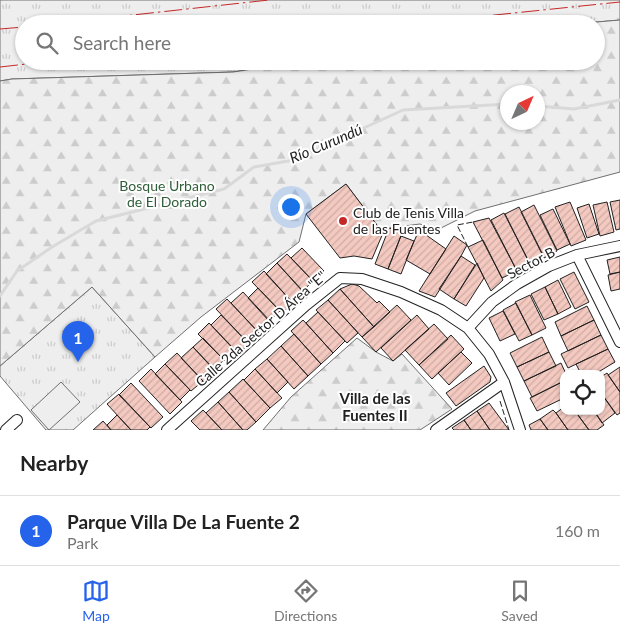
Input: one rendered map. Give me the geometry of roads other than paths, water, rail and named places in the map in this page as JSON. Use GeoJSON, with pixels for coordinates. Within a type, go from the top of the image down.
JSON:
{"type":"FeatureCollection","features":[{"type":"Feature","properties":{"kind":"street","name":"Sector B"},"geometry":{"type":"LineString","coordinates":[[468,328],[492,302],[517,284],[549,266],[577,255],[620,246]]}},
{"type":"Feature","properties":{"kind":"street"},"geometry":{"type":"LineString","coordinates":[[577,255],[620,342]]}},
{"type":"Feature","properties":{"kind":"street","name":"Calle 2da Sector D Área \"E\""},"geometry":{"type":"LineString","coordinates":[[167,430],[306,305],[340,278],[362,279],[400,292],[441,310],[468,328],[489,354],[504,382],[520,430]]}},
{"type":"Feature","properties":{"kind":"street"},"geometry":{"type":"LineString","coordinates":[[436,430],[504,382]]}},
{"type":"Feature","properties":{"kind":"street"},"geometry":{"type":"LineString","coordinates":[[6,430],[17,420]]}},
{"type":"Feature","properties":{"kind":"waterway","name":"Río Curundú"},"geometry":{"type":"LineString","coordinates":[[545,107],[574,109],[620,100]]}},
{"type":"Feature","properties":{"kind":"waterway","name":"Río Curundú"},"geometry":{"type":"LineString","coordinates":[[0,296],[17,271],[52,247],[96,221],[224,189],[254,167],[294,160],[403,110],[500,104]]}},
{"type":"Feature","properties":{"kind":"place","name":"Club de Tenis Villa de las Fuentes"},"geometry":{"type":"Point","coordinates":[343,221]}},
{"type":"Feature","properties":{"kind":"place","name":"Parque Villa De La Fuente 2"},"geometry":{"type":"Point","coordinates":[78,362]}},
{"type":"Feature","properties":{"kind":"district","name":"Villa de las Fuentes II"},"geometry":{"type":"Point","coordinates":[375,408]}},
{"type":"Feature","properties":{"kind":"park label","name":"Bosque Urbano de El Dorado"},"geometry":{"type":"Point","coordinates":[167,194]}}]}
